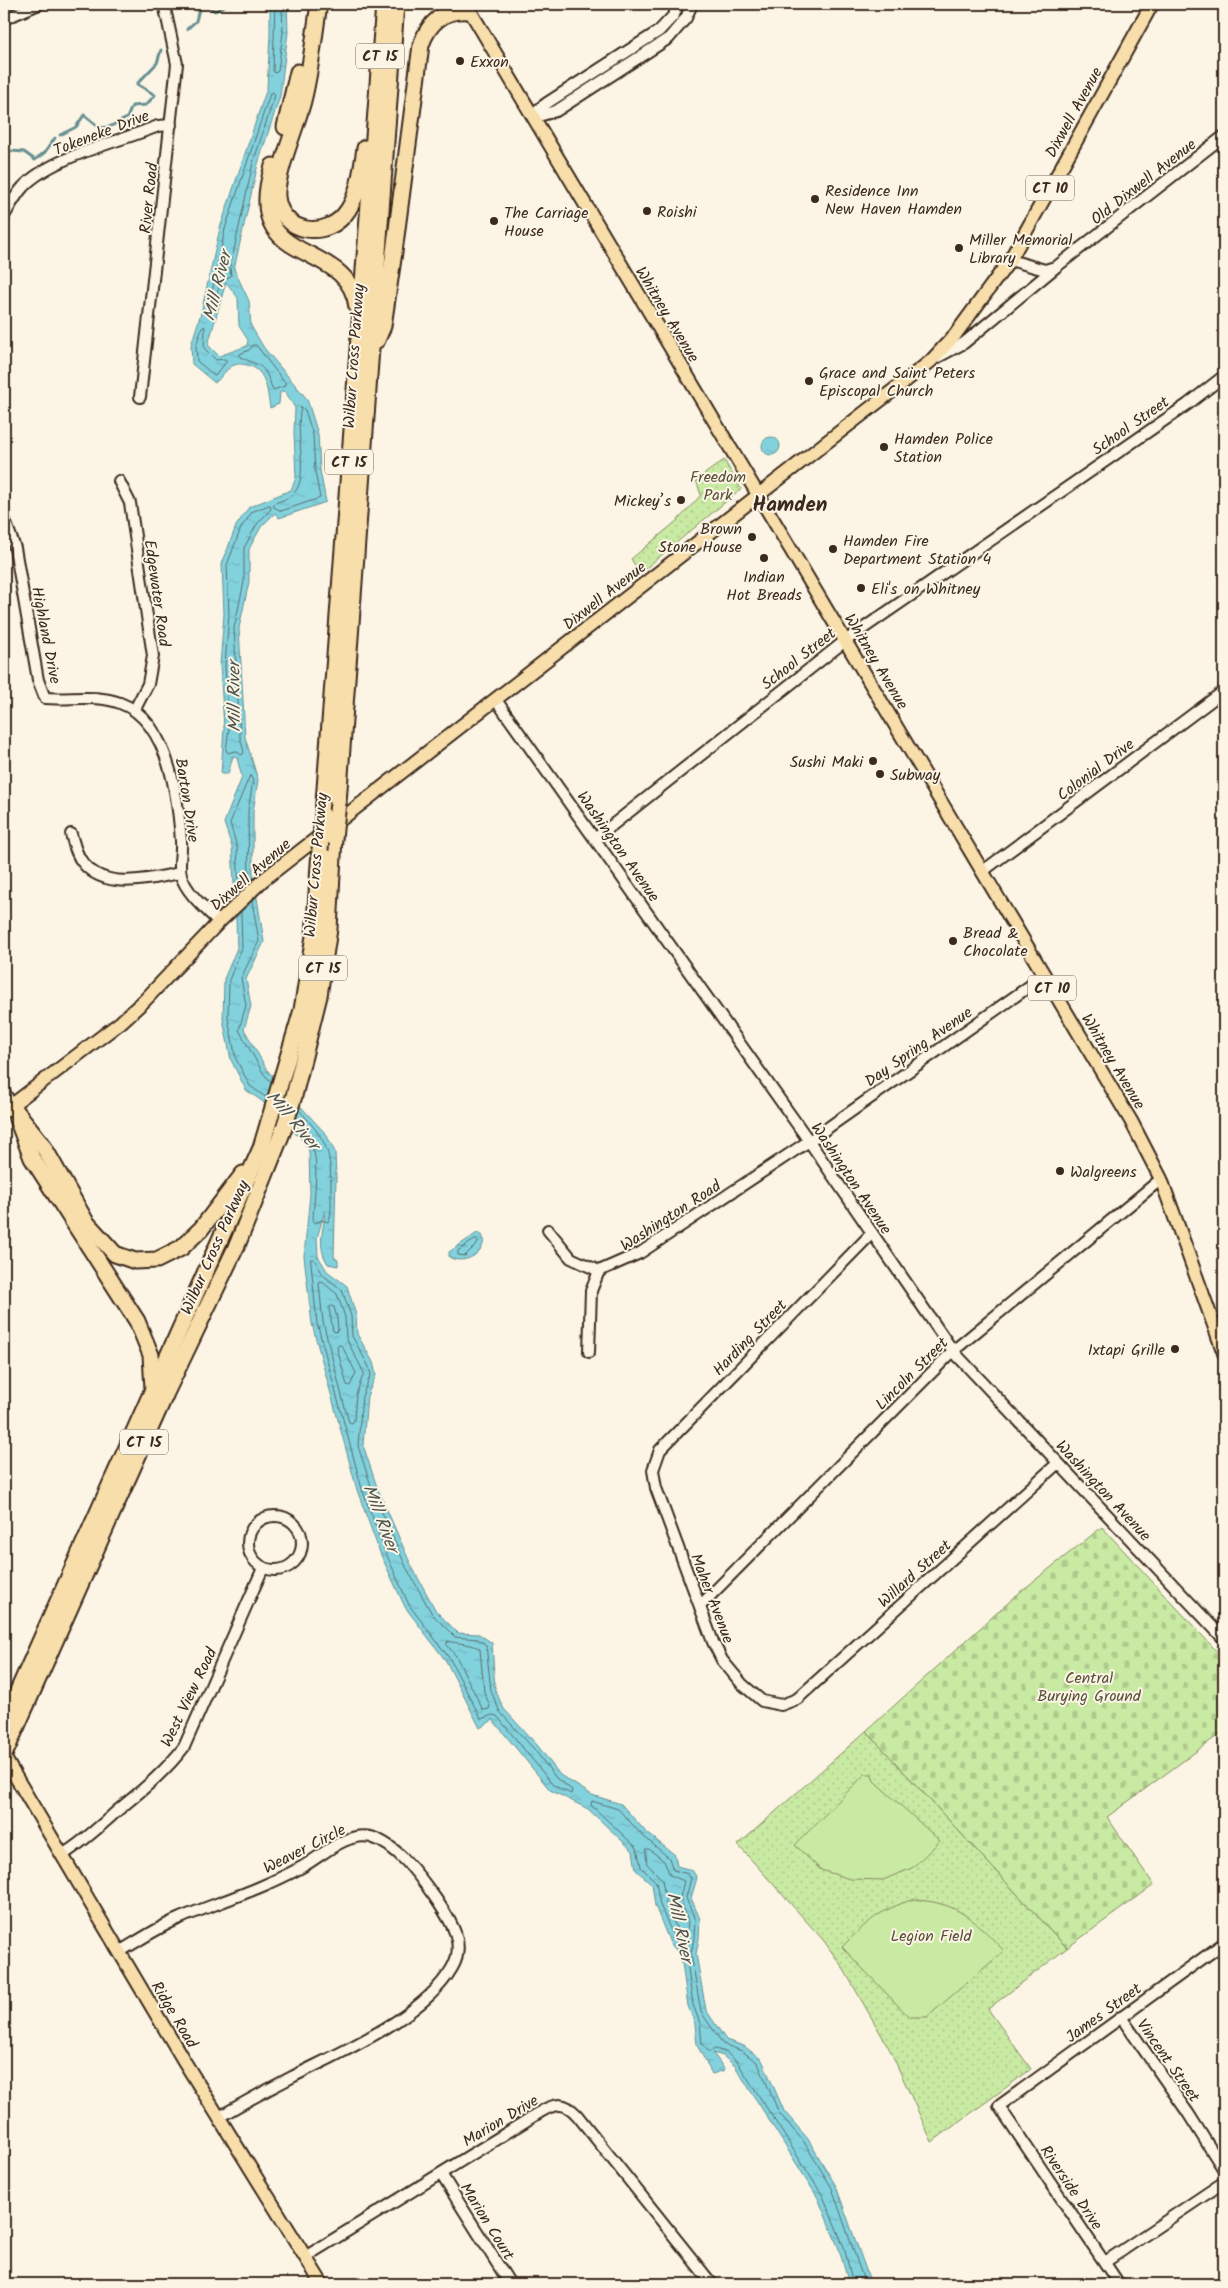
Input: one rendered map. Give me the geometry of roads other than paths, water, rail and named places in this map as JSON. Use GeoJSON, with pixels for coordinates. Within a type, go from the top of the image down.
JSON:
{"type":"FeatureCollection","features":[{"type":"Feature","properties":{"kind":"highway"},"geometry":{"type":"LineString","coordinates":[[309,4],[296,84],[267,186],[266,201],[274,228],[282,238],[292,246],[334,267],[348,281],[356,298],[360,325]]}},
{"type":"Feature","properties":{"kind":"highway"},"geometry":{"type":"LineString","coordinates":[[319,4],[303,100],[277,191],[280,206],[290,220],[303,227],[320,230],[337,223],[349,209],[358,181],[368,129],[376,108]]}},
{"type":"Feature","properties":{"kind":"highway","name":"Wilbur Cross Parkway"},"geometry":{"type":"LineString","coordinates":[[4,1722],[153,1393],[261,1148],[282,1083],[302,1010],[314,936],[384,4]]}},
{"type":"Feature","properties":{"kind":"highway","name":"Wilbur Cross Parkway"},"geometry":{"type":"LineString","coordinates":[[4,1756],[162,1402],[238,1242],[284,1128],[319,996],[329,928],[334,838],[371,355],[381,184],[396,4]]}},
{"type":"Feature","properties":{"kind":"highway"},"geometry":{"type":"LineString","coordinates":[[371,355],[383,326],[421,45],[427,29],[438,18],[467,7]]}},
{"type":"Feature","properties":{"kind":"highway"},"geometry":{"type":"LineString","coordinates":[[8,1109],[42,1144],[86,1222],[116,1254],[135,1261],[157,1260],[181,1248],[201,1229],[219,1207],[261,1148]]}},
{"type":"Feature","properties":{"kind":"highway"},"geometry":{"type":"LineString","coordinates":[[8,1109],[32,1158],[137,1321],[151,1355],[153,1393]]}},
{"type":"Feature","properties":{"kind":"main road","name":"Dixwell Avenue"},"geometry":{"type":"LineString","coordinates":[[8,1109],[121,1022],[258,885],[931,361],[955,335],[1010,260],[1152,4]]}},
{"type":"Feature","properties":{"kind":"main road","name":"Whitney Avenue"},"geometry":{"type":"LineString","coordinates":[[467,7],[508,77],[535,117],[633,288],[1131,1121],[1161,1180],[1224,1353]]}},
{"type":"Feature","properties":{"kind":"main road","name":"Ridge Road"},"geometry":{"type":"LineString","coordinates":[[4,1756],[119,1952],[322,2284]]}},
{"type":"Feature","properties":{"kind":"street"},"geometry":{"type":"LineString","coordinates":[[4,19],[39,4]]}},
{"type":"Feature","properties":{"kind":"street","name":"River Road"},"geometry":{"type":"LineString","coordinates":[[140,397],[177,64],[164,4]]}},
{"type":"Feature","properties":{"kind":"street"},"geometry":{"type":"LineString","coordinates":[[535,117],[542,106],[668,23],[678,4]]}},
{"type":"Feature","properties":{"kind":"street"},"geometry":{"type":"LineString","coordinates":[[535,117],[556,111],[658,45],[675,32],[690,4]]}},
{"type":"Feature","properties":{"kind":"street"},"geometry":{"type":"LineString","coordinates":[[652,35],[658,45]]}},
{"type":"Feature","properties":{"kind":"street"},"geometry":{"type":"LineString","coordinates":[[579,82],[585,92]]}},
{"type":"Feature","properties":{"kind":"street","name":"Tokeneke Drive"},"geometry":{"type":"LineString","coordinates":[[4,216],[24,186],[40,174],[75,156],[158,126],[171,125]]}},
{"type":"Feature","properties":{"kind":"street","name":"Old Dixwell Avenue"},"geometry":{"type":"LineString","coordinates":[[931,361],[964,343],[1056,267],[1224,136]]}},
{"type":"Feature","properties":{"kind":"street"},"geometry":{"type":"LineString","coordinates":[[1010,260],[1045,270],[1056,267]]}},
{"type":"Feature","properties":{"kind":"street","name":"School Street"},"geometry":{"type":"LineString","coordinates":[[596,838],[845,641],[1188,404],[1224,376]]}},
{"type":"Feature","properties":{"kind":"street","name":"Edgewater Road"},"geometry":{"type":"LineString","coordinates":[[119,481],[130,504],[152,656],[148,684],[136,709]]}},
{"type":"Feature","properties":{"kind":"street","name":"Highland Drive"},"geometry":{"type":"LineString","coordinates":[[4,518],[14,548],[38,680],[45,698],[101,698],[136,709]]}},
{"type":"Feature","properties":{"kind":"street","name":"Colonial Drive"},"geometry":{"type":"LineString","coordinates":[[983,871],[1224,691]]}},
{"type":"Feature","properties":{"kind":"street","name":"Washington Avenue"},"geometry":{"type":"LineString","coordinates":[[496,700],[596,838],[954,1351],[1224,1639]]}},
{"type":"Feature","properties":{"kind":"street","name":"Barton Drive"},"geometry":{"type":"LineString","coordinates":[[136,709],[160,740],[169,764],[182,841],[180,873]]}},
{"type":"Feature","properties":{"kind":"street"},"geometry":{"type":"LineString","coordinates":[[71,834],[82,863],[93,874],[115,881],[180,873],[185,884],[219,922]]}},
{"type":"Feature","properties":{"kind":"street","name":"Day Spring Avenue"},"geometry":{"type":"LineString","coordinates":[[809,1141],[1044,976]]}},
{"type":"Feature","properties":{"kind":"street"},"geometry":{"type":"LineString","coordinates":[[4,1091],[8,1109]]}},
{"type":"Feature","properties":{"kind":"street","name":"Washington Road"},"geometry":{"type":"LineString","coordinates":[[599,1271],[640,1253],[809,1141]]}},
{"type":"Feature","properties":{"kind":"street","name":"Lincoln Street"},"geometry":{"type":"LineString","coordinates":[[700,1606],[954,1351],[1161,1180]]}},
{"type":"Feature","properties":{"kind":"street"},"geometry":{"type":"LineString","coordinates":[[548,1230],[571,1258],[599,1271],[591,1290],[589,1352]]}},
{"type":"Feature","properties":{"kind":"street","name":"Harding Street"},"geometry":{"type":"LineString","coordinates":[[654,1466],[660,1450],[872,1233]]}},
{"type":"Feature","properties":{"kind":"street","name":"Willard Street"},"geometry":{"type":"LineString","coordinates":[[788,1703],[814,1685],[1058,1463]]}},
{"type":"Feature","properties":{"kind":"street","name":"Maher Avenue"},"geometry":{"type":"LineString","coordinates":[[654,1466],[652,1470],[656,1488],[717,1652],[729,1669],[753,1695],[762,1701],[773,1704],[788,1703]]}},
{"type":"Feature","properties":{"kind":"street"},"geometry":{"type":"LineString","coordinates":[[281,1516],[295,1525],[302,1540],[298,1556],[287,1568],[270,1570],[263,1568],[256,1563],[248,1551],[250,1532],[256,1523],[267,1517],[281,1516]]}},
{"type":"Feature","properties":{"kind":"street","name":"West View Road"},"geometry":{"type":"LineString","coordinates":[[62,1855],[80,1844],[172,1764],[184,1747],[263,1568]]}},
{"type":"Feature","properties":{"kind":"street","name":"Weaver Circle"},"geometry":{"type":"LineString","coordinates":[[119,1952],[177,1920],[268,1883],[298,1869],[344,1841],[358,1837],[370,1837],[383,1842],[397,1853],[431,1892],[449,1918],[459,1944],[458,1956],[442,1981],[412,2010],[384,2029],[257,2095],[219,2117]]}},
{"type":"Feature","properties":{"kind":"street","name":"James Street"},"geometry":{"type":"LineString","coordinates":[[999,2106],[1224,1943]]}},
{"type":"Feature","properties":{"kind":"street","name":"Vincent Street"},"geometry":{"type":"LineString","coordinates":[[1121,2018],[1188,2113],[1224,2170]]}},
{"type":"Feature","properties":{"kind":"street","name":"Marion Drive"},"geometry":{"type":"LineString","coordinates":[[305,2257],[554,2104],[565,2105],[577,2115],[712,2284]]}},
{"type":"Feature","properties":{"kind":"street","name":"Riverside Drive"},"geometry":{"type":"LineString","coordinates":[[999,2106],[1120,2284]]}},
{"type":"Feature","properties":{"kind":"street","name":"Marion Court"},"geometry":{"type":"LineString","coordinates":[[441,2174],[510,2284]]}},
{"type":"Feature","properties":{"kind":"street"},"geometry":{"type":"LineString","coordinates":[[1105,2262],[1224,2182]]}},
{"type":"Feature","properties":{"kind":"water","name":"Mill River"},"geometry":{"type":"Polygon","coordinates":[[[270,4],[287,4],[288,32],[280,96],[258,164],[234,269],[249,301],[251,326],[264,348],[307,399],[318,434],[320,470],[326,502],[279,518],[275,513],[261,527],[249,549],[249,582],[239,628],[245,737],[258,780],[253,812],[253,873],[264,942],[246,979],[251,1006],[244,1029],[267,1070],[326,1134],[335,1152],[334,1257],[338,1260],[338,1266],[328,1264],[322,1250],[325,1210],[317,1238],[318,1256],[327,1271],[347,1286],[356,1315],[357,1334],[373,1362],[376,1375],[367,1396],[363,1445],[377,1487],[411,1565],[436,1611],[458,1633],[479,1634],[492,1643],[495,1690],[504,1709],[538,1746],[560,1775],[592,1795],[621,1804],[646,1832],[675,1855],[677,1866],[692,1870],[697,1878],[691,1898],[700,1919],[696,1954],[706,2010],[726,2040],[744,2046],[762,2060],[784,2111],[808,2139],[836,2186],[871,2284],[849,2284],[839,2249],[818,2198],[735,2066],[723,2056],[713,2053],[725,2070],[712,2074],[697,2045],[695,2024],[688,2006],[681,1956],[670,1943],[655,1906],[652,1884],[636,1870],[633,1851],[588,1809],[550,1790],[493,1720],[480,1728],[446,1661],[405,1607],[380,1553],[357,1490],[312,1324],[304,1256],[310,1194],[309,1151],[304,1142],[262,1101],[246,1090],[231,1060],[223,1019],[224,979],[237,948],[232,847],[224,823],[242,777],[237,758],[233,756],[228,774],[221,774],[224,728],[220,665],[224,614],[222,564],[236,526],[249,507],[291,490],[296,478],[295,408],[285,391],[280,392],[279,404],[270,408],[267,388],[262,376],[259,371],[247,365],[238,364],[232,366],[215,383],[192,364],[191,345],[201,313],[220,228],[267,88],[270,4]],[[226,282],[208,345],[219,356],[247,346],[248,340],[239,326],[238,298],[226,282]]]}},
{"type":"Feature","properties":{"kind":"water"},"geometry":{"type":"Polygon","coordinates":[[[771,437],[777,440],[780,446],[777,452],[771,455],[765,452],[762,446],[765,440],[771,437]]]}},
{"type":"Feature","properties":{"kind":"water"},"geometry":{"type":"Polygon","coordinates":[[[477,1233],[482,1235],[484,1240],[480,1251],[471,1258],[460,1260],[449,1257],[449,1252],[477,1233]]]}},
{"type":"Feature","properties":{"kind":"waterway"},"geometry":{"type":"LineString","coordinates":[[187,29],[196,21],[199,9],[206,5],[215,11],[228,4]]}},
{"type":"Feature","properties":{"kind":"waterway"},"geometry":{"type":"LineString","coordinates":[[60,135],[76,127],[84,115],[100,128],[109,127],[127,118],[132,106],[146,105],[155,95],[137,84],[157,63],[161,50]]}},
{"type":"Feature","properties":{"kind":"waterway"},"geometry":{"type":"LineString","coordinates":[[12,151],[24,152],[35,160],[45,152],[55,138]]}},
{"type":"Feature","properties":{"kind":"place","name":"Exxon"},"geometry":{"type":"Point","coordinates":[460,61]}},
{"type":"Feature","properties":{"kind":"place","name":"Residence Inn New Haven Hamden"},"geometry":{"type":"Point","coordinates":[815,199]}},
{"type":"Feature","properties":{"kind":"place","name":"Roishi"},"geometry":{"type":"Point","coordinates":[647,211]}},
{"type":"Feature","properties":{"kind":"place","name":"The Carriage House"},"geometry":{"type":"Point","coordinates":[494,221]}},
{"type":"Feature","properties":{"kind":"place","name":"Miller Memorial Library"},"geometry":{"type":"Point","coordinates":[959,248]}},
{"type":"Feature","properties":{"kind":"place","name":"Grace and Saint Peters Episcopal Church"},"geometry":{"type":"Point","coordinates":[809,381]}},
{"type":"Feature","properties":{"kind":"place","name":"Hamden Police Station"},"geometry":{"type":"Point","coordinates":[884,447]}},
{"type":"Feature","properties":{"kind":"place","name":"Mickey’s"},"geometry":{"type":"Point","coordinates":[681,500]}},
{"type":"Feature","properties":{"kind":"place","name":"Brown Stone House"},"geometry":{"type":"Point","coordinates":[752,537]}},
{"type":"Feature","properties":{"kind":"place","name":"Hamden Fire Department Station 4"},"geometry":{"type":"Point","coordinates":[833,549]}},
{"type":"Feature","properties":{"kind":"place","name":"Indian Hot Breads"},"geometry":{"type":"Point","coordinates":[764,558]}},
{"type":"Feature","properties":{"kind":"place","name":"Eli's on Whitney"},"geometry":{"type":"Point","coordinates":[861,588]}},
{"type":"Feature","properties":{"kind":"place","name":"Sushi Maki"},"geometry":{"type":"Point","coordinates":[873,761]}},
{"type":"Feature","properties":{"kind":"place","name":"Subway"},"geometry":{"type":"Point","coordinates":[880,774]}},
{"type":"Feature","properties":{"kind":"place","name":"Bread & Chocolate"},"geometry":{"type":"Point","coordinates":[953,941]}},
{"type":"Feature","properties":{"kind":"place","name":"Walgreens"},"geometry":{"type":"Point","coordinates":[1060,1171]}},
{"type":"Feature","properties":{"kind":"place","name":"Ixtapi Grille"},"geometry":{"type":"Point","coordinates":[1175,1349]}},
{"type":"Feature","properties":{"kind":"district","name":"Hamden"},"geometry":{"type":"Point","coordinates":[790,504]}},
{"type":"Feature","properties":{"kind":"park label","name":"Freedom Park"},"geometry":{"type":"Point","coordinates":[718,485]}},
{"type":"Feature","properties":{"kind":"park label","name":"Central Burying Ground"},"geometry":{"type":"Point","coordinates":[1089,1686]}},
{"type":"Feature","properties":{"kind":"park label","name":"Legion Field"},"geometry":{"type":"Point","coordinates":[931,1935]}}]}
